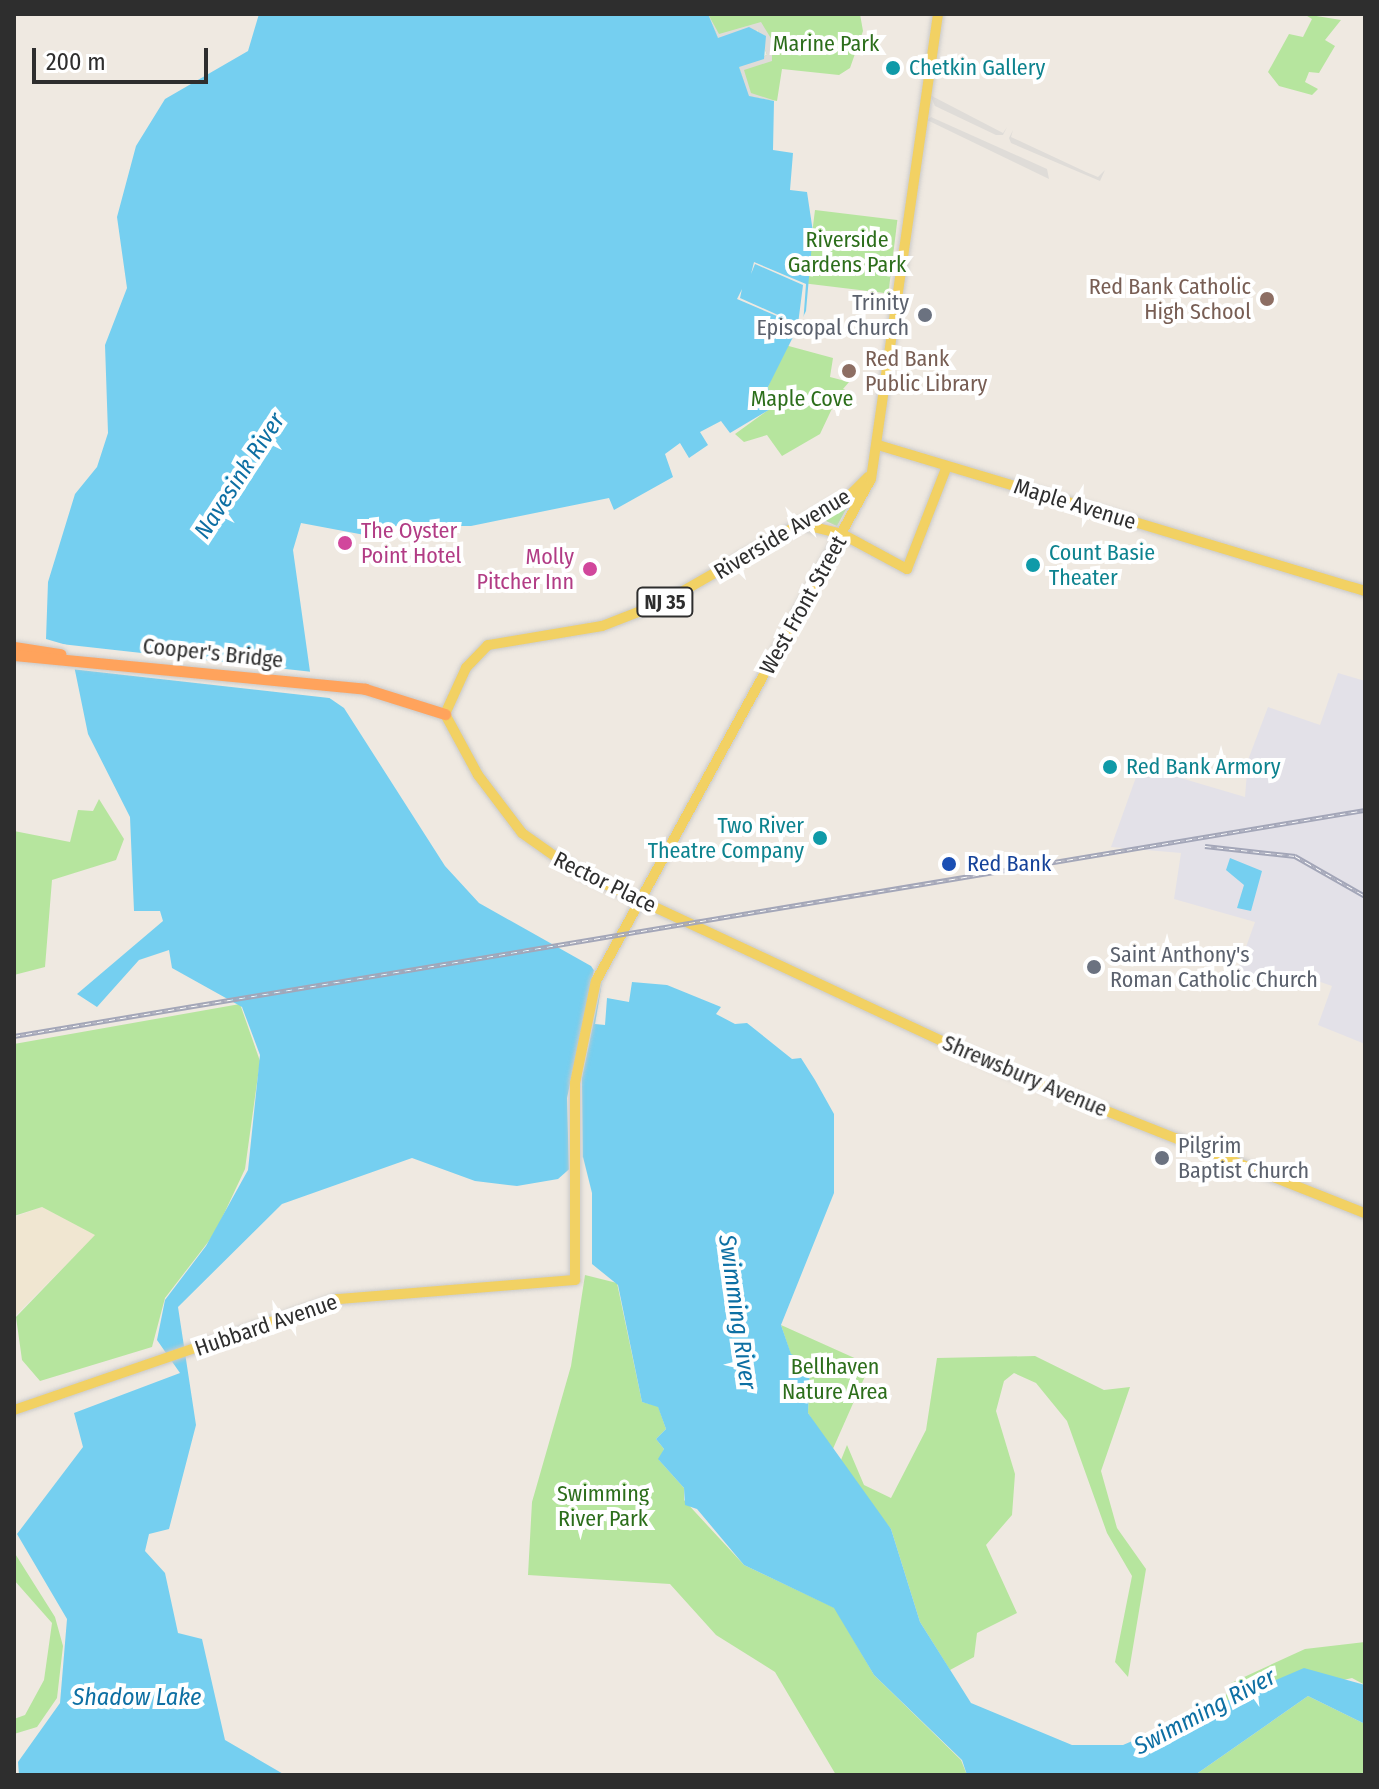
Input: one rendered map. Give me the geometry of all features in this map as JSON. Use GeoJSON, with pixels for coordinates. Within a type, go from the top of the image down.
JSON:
{"type":"FeatureCollection","features":[{"type":"Feature","properties":{"kind":"highway"},"geometry":{"type":"LineString","coordinates":[[14,647],[66,656]]}},
{"type":"Feature","properties":{"kind":"highway"},"geometry":{"type":"LineString","coordinates":[[14,655],[45,658],[66,656]]}},
{"type":"Feature","properties":{"kind":"highway","name":"Cooper's Bridge"},"geometry":{"type":"LineString","coordinates":[[66,656],[349,688],[445,714]]}},
{"type":"Feature","properties":{"kind":"main road","name":"West Front Street"},"geometry":{"type":"LineString","coordinates":[[575,1280],[576,1067],[598,976],[842,534],[874,469],[922,105],[938,14]]}},
{"type":"Feature","properties":{"kind":"main road","name":"Maple Avenue"},"geometry":{"type":"LineString","coordinates":[[878,445],[1365,591]]}},
{"type":"Feature","properties":{"kind":"main road"},"geometry":{"type":"LineString","coordinates":[[799,524],[842,534],[907,569],[947,466]]}},
{"type":"Feature","properties":{"kind":"main road","name":"Riverside Avenue"},"geometry":{"type":"LineString","coordinates":[[445,714],[470,663],[509,637],[577,631],[637,614],[849,496],[874,469]]}},
{"type":"Feature","properties":{"kind":"main road","name":"Rector Place"},"geometry":{"type":"LineString","coordinates":[[445,714],[522,833],[554,859],[692,924]]}},
{"type":"Feature","properties":{"kind":"main road","name":"Shrewsbury Avenue"},"geometry":{"type":"LineString","coordinates":[[692,924],[1008,1072],[1365,1213]]}},
{"type":"Feature","properties":{"kind":"main road","name":"Hubbard Avenue"},"geometry":{"type":"LineString","coordinates":[[14,1410],[338,1299],[575,1280]]}},
{"type":"Feature","properties":{"kind":"shaded area"},"geometry":{"type":"Polygon","coordinates":[[[708,14],[719,34],[761,22],[772,40],[772,61],[744,70],[751,93],[776,101],[748,96],[739,66],[767,55],[758,30],[718,38],[708,14]]]}},
{"type":"Feature","properties":{"kind":"shaded area"},"geometry":{"type":"Polygon","coordinates":[[[930,95],[1003,133],[1007,127],[1003,135],[996,135],[935,106],[930,95]]]}},
{"type":"Feature","properties":{"kind":"shaded area"},"geometry":{"type":"Polygon","coordinates":[[[931,117],[1047,169],[1049,179],[927,120],[931,117]]]}},
{"type":"Feature","properties":{"kind":"shaded area"},"geometry":{"type":"Polygon","coordinates":[[[1013,130],[1011,137],[1086,172],[1098,177],[1105,170],[1100,181],[1011,143],[1009,138],[1013,130]]]}},
{"type":"Feature","properties":{"kind":"shaded area"},"geometry":{"type":"Polygon","coordinates":[[[1338,673],[1365,681],[1365,1044],[1318,1025],[1332,986],[1289,971],[1282,987],[1238,969],[1255,922],[1174,899],[1181,853],[1111,847],[1140,766],[1245,797],[1248,760],[1268,707],[1320,725],[1338,673]]]}},
{"type":"Feature","properties":{"kind":"shaded area"},"geometry":{"type":"Polygon","coordinates":[[[42,1207],[96,1235],[14,1317],[14,1217],[42,1207]]]}},
{"type":"Feature","properties":{"kind":"green space","name":"Marine Park"},"geometry":{"type":"Polygon","coordinates":[[[708,14],[860,14],[863,31],[850,68],[839,75],[782,69],[777,101],[748,96],[739,66],[767,55],[758,30],[718,38],[708,14]]]}},
{"type":"Feature","properties":{"kind":"green space"},"geometry":{"type":"Polygon","coordinates":[[[1304,14],[1341,20],[1325,40],[1335,46],[1319,73],[1309,72],[1305,82],[1318,89],[1312,95],[1279,86],[1268,72],[1289,34],[1303,37],[1312,19],[1304,14]]]}},
{"type":"Feature","properties":{"kind":"green space","name":"Riverside Gardens Park"},"geometry":{"type":"Polygon","coordinates":[[[815,210],[897,220],[888,294],[806,283],[815,210]]]}},
{"type":"Feature","properties":{"kind":"green space","name":"Maple Cove"},"geometry":{"type":"Polygon","coordinates":[[[785,345],[833,358],[830,377],[849,382],[843,389],[855,394],[837,398],[820,434],[782,456],[767,435],[744,442],[735,434],[771,408],[768,387],[785,345]]]}},
{"type":"Feature","properties":{"kind":"green space"},"geometry":{"type":"Polygon","coordinates":[[[850,502],[837,526],[817,517],[850,502]]]}},
{"type":"Feature","properties":{"kind":"green space"},"geometry":{"type":"Polygon","coordinates":[[[99,799],[124,839],[116,860],[52,880],[45,967],[14,975],[14,831],[70,842],[78,810],[93,811],[99,799]]]}},
{"type":"Feature","properties":{"kind":"green space"},"geometry":{"type":"Polygon","coordinates":[[[240,1004],[260,1061],[245,1169],[215,1233],[165,1298],[152,1347],[40,1381],[22,1360],[16,1317],[95,1235],[42,1207],[14,1216],[14,1044],[240,1004]]]}},
{"type":"Feature","properties":{"kind":"green space","name":"Swimming River Park"},"geometry":{"type":"Polygon","coordinates":[[[585,1275],[617,1283],[642,1402],[658,1406],[666,1429],[656,1439],[664,1449],[659,1460],[684,1488],[684,1500],[744,1565],[835,1608],[874,1675],[961,1760],[967,1775],[836,1775],[775,1672],[716,1635],[670,1584],[528,1575],[532,1502],[571,1366],[585,1275]]]}},
{"type":"Feature","properties":{"kind":"green space","name":"Bellhaven Nature Area"},"geometry":{"type":"Polygon","coordinates":[[[781,1325],[870,1365],[832,1451],[808,1413],[810,1363],[791,1355],[781,1325]]]}},
{"type":"Feature","properties":{"kind":"green space"},"geometry":{"type":"Polygon","coordinates":[[[1035,1356],[1104,1390],[1130,1387],[1101,1471],[1117,1528],[1146,1569],[1128,1677],[1115,1662],[1132,1576],[1107,1533],[1067,1421],[1036,1383],[1014,1373],[1004,1381],[996,1411],[1015,1474],[1012,1515],[986,1545],[1017,1613],[977,1633],[974,1657],[950,1670],[920,1622],[891,1529],[839,1465],[847,1445],[864,1485],[891,1498],[926,1430],[937,1358],[1035,1356]]]}},
{"type":"Feature","properties":{"kind":"green space"},"geometry":{"type":"Polygon","coordinates":[[[14,1552],[55,1617],[63,1646],[57,1698],[37,1727],[14,1734],[14,1719],[25,1715],[44,1680],[52,1623],[14,1580],[14,1552]]]}},
{"type":"Feature","properties":{"kind":"green space"},"geometry":{"type":"Polygon","coordinates":[[[1365,1642],[1365,1685],[1352,1678],[1221,1708],[1231,1683],[1305,1649],[1365,1642]]]}},
{"type":"Feature","properties":{"kind":"green space"},"geometry":{"type":"Polygon","coordinates":[[[1308,1696],[1365,1724],[1365,1775],[1195,1775],[1308,1696]]]}},
{"type":"Feature","properties":{"kind":"water"},"geometry":{"type":"Polygon","coordinates":[[[259,14],[708,14],[718,38],[749,27],[766,36],[764,59],[739,67],[749,96],[774,101],[773,150],[793,153],[790,190],[807,192],[813,232],[806,311],[768,387],[772,408],[730,433],[721,421],[700,432],[708,445],[689,458],[680,443],[665,454],[673,477],[614,510],[609,498],[471,526],[375,526],[370,536],[301,523],[293,550],[312,686],[344,708],[445,866],[479,903],[591,966],[602,982],[595,1024],[605,1025],[607,998],[629,1002],[632,982],[667,985],[721,1007],[716,1014],[735,1024],[747,1023],[792,1059],[801,1058],[834,1114],[834,1193],[781,1325],[791,1354],[810,1363],[808,1413],[891,1529],[920,1622],[971,1703],[1072,1745],[1123,1745],[1304,1668],[1365,1685],[1365,1724],[1308,1696],[1195,1775],[967,1775],[962,1760],[874,1675],[834,1608],[744,1565],[697,1509],[685,1505],[684,1488],[658,1459],[664,1449],[656,1439],[666,1429],[658,1407],[642,1402],[618,1285],[592,1264],[592,1193],[583,1157],[558,1179],[517,1186],[475,1181],[412,1158],[282,1204],[178,1307],[196,1425],[169,1529],[149,1534],[145,1551],[165,1573],[178,1633],[202,1639],[225,1740],[285,1775],[19,1775],[18,1762],[60,1703],[67,1619],[17,1534],[83,1447],[74,1413],[180,1373],[157,1340],[165,1300],[206,1246],[248,1170],[260,1055],[242,1007],[172,968],[169,950],[139,960],[97,1007],[77,994],[163,921],[160,911],[134,911],[130,817],[88,734],[70,646],[46,639],[48,582],[75,494],[97,467],[108,433],[105,345],[127,288],[117,217],[136,146],[165,99],[248,51],[259,14]]]}},
{"type":"Feature","properties":{"kind":"water"},"geometry":{"type":"Polygon","coordinates":[[[1230,858],[1262,871],[1251,911],[1237,908],[1244,885],[1226,870],[1230,858]]]}},
{"type":"Feature","properties":{"kind":"pier"},"geometry":{"type":"Polygon","coordinates":[[[754,262],[806,284],[803,325],[798,325],[737,299],[742,289],[740,298],[798,324],[803,285],[755,264],[751,274],[754,262]]]}},
{"type":"Feature","properties":{"kind":"pier"},"geometry":{"type":"Polygon","coordinates":[[[61,644],[313,672],[316,683],[338,699],[71,669],[61,644]]]}},
{"type":"Feature","properties":{"kind":"pier"},"geometry":{"type":"Polygon","coordinates":[[[594,970],[602,982],[582,1078],[583,1184],[580,1164],[569,1174],[567,1098],[594,970]]]}},
{"type":"Feature","properties":{"kind":"railway"},"geometry":{"type":"LineString","coordinates":[[14,1036],[1365,810]]}},
{"type":"Feature","properties":{"kind":"railway"},"geometry":{"type":"LineString","coordinates":[[1205,846],[1295,856],[1365,896]]}},
{"type":"Feature","properties":{"kind":"place","name":"Chetkin Gallery"},"geometry":{"type":"Point","coordinates":[893,68]}},
{"type":"Feature","properties":{"kind":"place","name":"Red Bank Catholic High School"},"geometry":{"type":"Point","coordinates":[1267,299]}},
{"type":"Feature","properties":{"kind":"place","name":"Trinity Episcopal Church"},"geometry":{"type":"Point","coordinates":[925,315]}},
{"type":"Feature","properties":{"kind":"place","name":"Red Bank Public Library"},"geometry":{"type":"Point","coordinates":[849,371]}},
{"type":"Feature","properties":{"kind":"place","name":"The Oyster Point Hotel"},"geometry":{"type":"Point","coordinates":[345,543]}},
{"type":"Feature","properties":{"kind":"place","name":"Count Basie Theater"},"geometry":{"type":"Point","coordinates":[1033,565]}},
{"type":"Feature","properties":{"kind":"place","name":"Molly Pitcher Inn"},"geometry":{"type":"Point","coordinates":[590,569]}},
{"type":"Feature","properties":{"kind":"place","name":"Red Bank Armory"},"geometry":{"type":"Point","coordinates":[1110,767]}},
{"type":"Feature","properties":{"kind":"place","name":"Two River Theatre Company"},"geometry":{"type":"Point","coordinates":[820,838]}},
{"type":"Feature","properties":{"kind":"place","name":"Red Bank"},"geometry":{"type":"Point","coordinates":[949,864]}},
{"type":"Feature","properties":{"kind":"place","name":"Saint Anthony's Roman Catholic Church"},"geometry":{"type":"Point","coordinates":[1094,967]}},
{"type":"Feature","properties":{"kind":"place","name":"Pilgrim Baptist Church"},"geometry":{"type":"Point","coordinates":[1162,1158]}},
{"type":"Feature","properties":{"kind":"water label","name":"Navesink River"},"geometry":{"type":"Point","coordinates":[240,476]}},
{"type":"Feature","properties":{"kind":"water label","name":"Swimming River"},"geometry":{"type":"Point","coordinates":[737,1312]}},
{"type":"Feature","properties":{"kind":"water label","name":"Shadow Lake"},"geometry":{"type":"Point","coordinates":[137,1698]}},
{"type":"Feature","properties":{"kind":"water label","name":"Swimming River"},"geometry":{"type":"Point","coordinates":[1205,1712]}}]}
